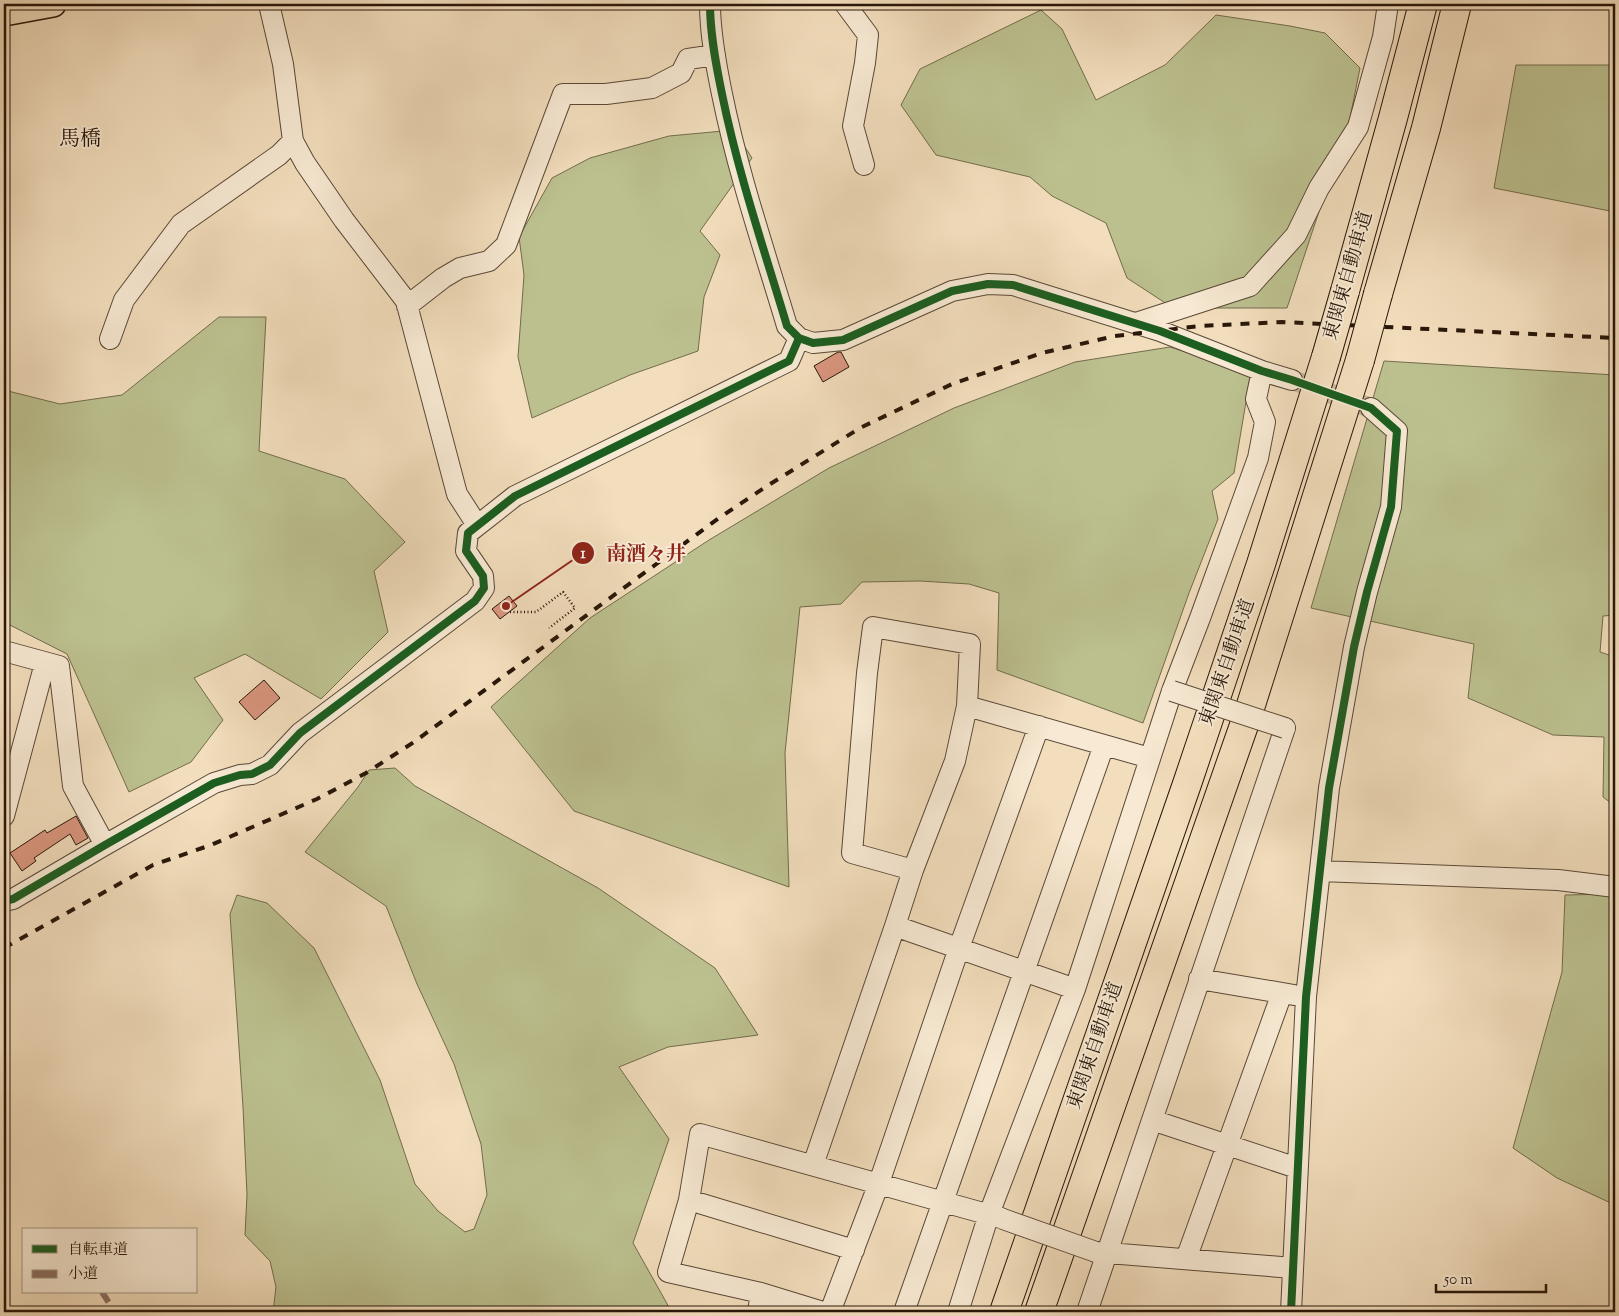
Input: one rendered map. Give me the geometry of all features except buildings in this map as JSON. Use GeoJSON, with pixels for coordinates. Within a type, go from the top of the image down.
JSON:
{"type":"FeatureCollection","features":[{"type":"Feature","properties":{"kind":"highway","name":"東関東自動車道"},"geometry":{"type":"LineString","coordinates":[[1004,1312],[1261,564],[1326,357],[1394,118],[1422,4]]}},
{"type":"Feature","properties":{"kind":"highway","name":"東関東自動車道"},"geometry":{"type":"LineString","coordinates":[[1039,1312],[1238,745],[1360,360],[1426,128],[1457,4]]}},
{"type":"Feature","properties":{"kind":"main road"},"geometry":{"type":"LineString","coordinates":[[4,13],[52,4]]}},
{"type":"Feature","properties":{"kind":"street"},"geometry":{"type":"LineString","coordinates":[[269,4],[283,64],[293,140],[305,163],[344,220],[406,301],[457,494],[477,525]]}},
{"type":"Feature","properties":{"kind":"street"},"geometry":{"type":"LineString","coordinates":[[710,4],[715,55],[728,124],[741,174],[787,326],[799,338],[813,343],[844,340],[952,292],[988,284],[1013,285],[1160,331],[1262,371],[1292,380]]}},
{"type":"Feature","properties":{"kind":"street"},"geometry":{"type":"LineString","coordinates":[[845,4],[868,35],[865,63],[853,126],[864,165]]}},
{"type":"Feature","properties":{"kind":"street"},"geometry":{"type":"LineString","coordinates":[[1136,323],[1250,286],[1296,235],[1319,188],[1358,127],[1383,37],[1388,4]]}},
{"type":"Feature","properties":{"kind":"street"},"geometry":{"type":"LineString","coordinates":[[407,306],[443,278],[460,268],[489,261],[506,245],[563,94],[606,94],[652,88],[681,73],[688,59],[715,55]]}},
{"type":"Feature","properties":{"kind":"street"},"geometry":{"type":"LineString","coordinates":[[110,339],[124,300],[181,224],[280,155],[293,140]]}},
{"type":"Feature","properties":{"kind":"street"},"geometry":{"type":"LineString","coordinates":[[4,901],[13,899],[105,844],[214,783],[240,775],[252,774],[270,766],[300,733],[475,601],[484,588],[483,576],[466,552],[468,533],[477,525],[515,496],[789,362],[799,338]]}},
{"type":"Feature","properties":{"kind":"street"},"geometry":{"type":"LineString","coordinates":[[958,1312],[996,1216],[1075,989],[1172,692],[1258,458],[1265,422],[1256,399],[1262,371]]}},
{"type":"Feature","properties":{"kind":"street"},"geometry":{"type":"LineString","coordinates":[[1291,1312],[1306,997],[1329,788],[1354,647],[1391,507],[1397,431],[1371,408]]}},
{"type":"Feature","properties":{"kind":"street"},"geometry":{"type":"LineString","coordinates":[[813,1165],[913,870],[955,761],[967,706],[970,644],[873,627],[867,673],[852,853],[913,870]]}},
{"type":"Feature","properties":{"kind":"street"},"geometry":{"type":"LineString","coordinates":[[4,651],[59,666],[73,786],[105,844]]}},
{"type":"Feature","properties":{"kind":"street"},"geometry":{"type":"LineString","coordinates":[[4,816],[45,662]]}},
{"type":"Feature","properties":{"kind":"street"},"geometry":{"type":"LineString","coordinates":[[1087,1312],[1101,1253],[1152,1120],[1285,728],[1172,692]]}},
{"type":"Feature","properties":{"kind":"street"},"geometry":{"type":"LineString","coordinates":[[967,706],[1150,758]]}},
{"type":"Feature","properties":{"kind":"street"},"geometry":{"type":"LineString","coordinates":[[830,1312],[879,1183],[959,948],[1039,726]]}},
{"type":"Feature","properties":{"kind":"street"},"geometry":{"type":"LineString","coordinates":[[904,1312],[1104,745]]}},
{"type":"Feature","properties":{"kind":"street"},"geometry":{"type":"LineString","coordinates":[[1320,871],[1558,880],[1615,887]]}},
{"type":"Feature","properties":{"kind":"street"},"geometry":{"type":"LineString","coordinates":[[895,926],[1075,989]]}},
{"type":"Feature","properties":{"kind":"street"},"geometry":{"type":"LineString","coordinates":[[1199,979],[1306,997]]}},
{"type":"Feature","properties":{"kind":"street"},"geometry":{"type":"LineString","coordinates":[[1186,1259],[1282,993]]}},
{"type":"Feature","properties":{"kind":"street"},"geometry":{"type":"LineString","coordinates":[[1152,1120],[1297,1168]]}},
{"type":"Feature","properties":{"kind":"street"},"geometry":{"type":"LineString","coordinates":[[823,1312],[759,1303],[668,1272],[689,1200],[700,1134],[996,1216],[1101,1253],[1293,1268]]}},
{"type":"Feature","properties":{"kind":"street"},"geometry":{"type":"LineString","coordinates":[[689,1200],[854,1250]]}},
{"type":"Feature","properties":{"kind":"path"},"geometry":{"type":"LineString","coordinates":[[510,612],[536,612],[563,592],[575,608],[549,628]]}},
{"type":"Feature","properties":{"kind":"green space"},"geometry":{"type":"Polygon","coordinates":[[[1041,10],[1062,29],[1096,100],[1165,65],[1216,15],[1325,33],[1360,68],[1350,118],[1287,308],[1173,308],[1127,278],[1106,223],[1052,196],[1030,177],[936,155],[901,105],[920,69],[1041,10]]]}},
{"type":"Feature","properties":{"kind":"green space"},"geometry":{"type":"Polygon","coordinates":[[[1516,65],[1615,65],[1615,212],[1494,188],[1516,65]]]}},
{"type":"Feature","properties":{"kind":"green space"},"geometry":{"type":"Polygon","coordinates":[[[734,130],[752,158],[700,231],[720,255],[704,297],[698,351],[630,375],[532,418],[518,357],[524,275],[519,237],[552,178],[590,158],[669,136],[734,130]]]}},
{"type":"Feature","properties":{"kind":"green space"},"geometry":{"type":"Polygon","coordinates":[[[219,317],[266,317],[259,451],[345,479],[405,542],[374,571],[388,632],[321,699],[245,654],[194,678],[223,720],[191,762],[129,792],[67,654],[4,622],[4,390],[60,404],[122,395],[219,317]]]}},
{"type":"Feature","properties":{"kind":"green space"},"geometry":{"type":"Polygon","coordinates":[[[1170,347],[1251,372],[1234,473],[1212,491],[1218,519],[1189,593],[1143,723],[997,670],[999,593],[969,584],[920,581],[862,582],[841,604],[800,607],[785,753],[789,887],[574,811],[491,707],[590,618],[709,540],[829,468],[954,408],[1075,362],[1170,347]]]}},
{"type":"Feature","properties":{"kind":"green space"},"geometry":{"type":"Polygon","coordinates":[[[1384,361],[1615,375],[1615,615],[1603,616],[1600,652],[1615,657],[1615,806],[1603,797],[1604,737],[1553,735],[1468,698],[1474,644],[1311,608],[1384,361]]]}},
{"type":"Feature","properties":{"kind":"green space"},"geometry":{"type":"Polygon","coordinates":[[[395,768],[415,786],[598,888],[715,968],[758,1035],[668,1047],[619,1067],[669,1139],[633,1243],[670,1312],[273,1312],[276,1287],[270,1261],[245,1235],[247,1195],[243,1107],[230,914],[237,895],[267,903],[314,948],[380,1080],[415,1184],[438,1211],[465,1232],[474,1229],[487,1195],[481,1144],[454,1064],[417,984],[386,906],[305,852],[358,787],[369,770],[395,768]]]}},
{"type":"Feature","properties":{"kind":"green space"},"geometry":{"type":"Polygon","coordinates":[[[1615,894],[1615,1205],[1557,1178],[1513,1148],[1562,972],[1565,895],[1615,894]]]}},
{"type":"Feature","properties":{"kind":"tunnel"},"geometry":{"type":"LineString","coordinates":[[1292,380],[1371,408]]}},
{"type":"Feature","properties":{"kind":"railway"},"geometry":{"type":"LineString","coordinates":[[4,948],[153,865],[211,845],[317,799],[366,773],[414,742],[719,518],[767,486],[860,428],[952,384],[1042,353],[1115,336],[1200,326],[1282,322],[1615,338]]}},
{"type":"Feature","properties":{"kind":"marked path"},"geometry":{"type":"LineString","coordinates":[[103,1294],[115,1312]]}},
{"type":"Feature","properties":{"kind":"cycle path"},"geometry":{"type":"LineString","coordinates":[[710,4],[716,61],[728,123],[752,211],[787,326],[799,338],[813,343],[843,340],[952,291],[988,284],[1013,285],[1160,331],[1262,371],[1371,408],[1397,431],[1391,507],[1354,647],[1329,788],[1306,997],[1291,1312]]}},
{"type":"Feature","properties":{"kind":"cycle path"},"geometry":{"type":"LineString","coordinates":[[4,901],[13,899],[214,783],[240,775],[252,774],[270,765],[300,733],[475,601],[484,588],[483,576],[466,551],[468,533],[515,496],[789,361],[799,338]]}},
{"type":"Feature","properties":{"kind":"place","name":"南酒々井"},"geometry":{"type":"Point","coordinates":[506,606]}},
{"type":"Feature","properties":{"kind":"district","name":"馬橋"},"geometry":{"type":"Point","coordinates":[80,140]}}]}
